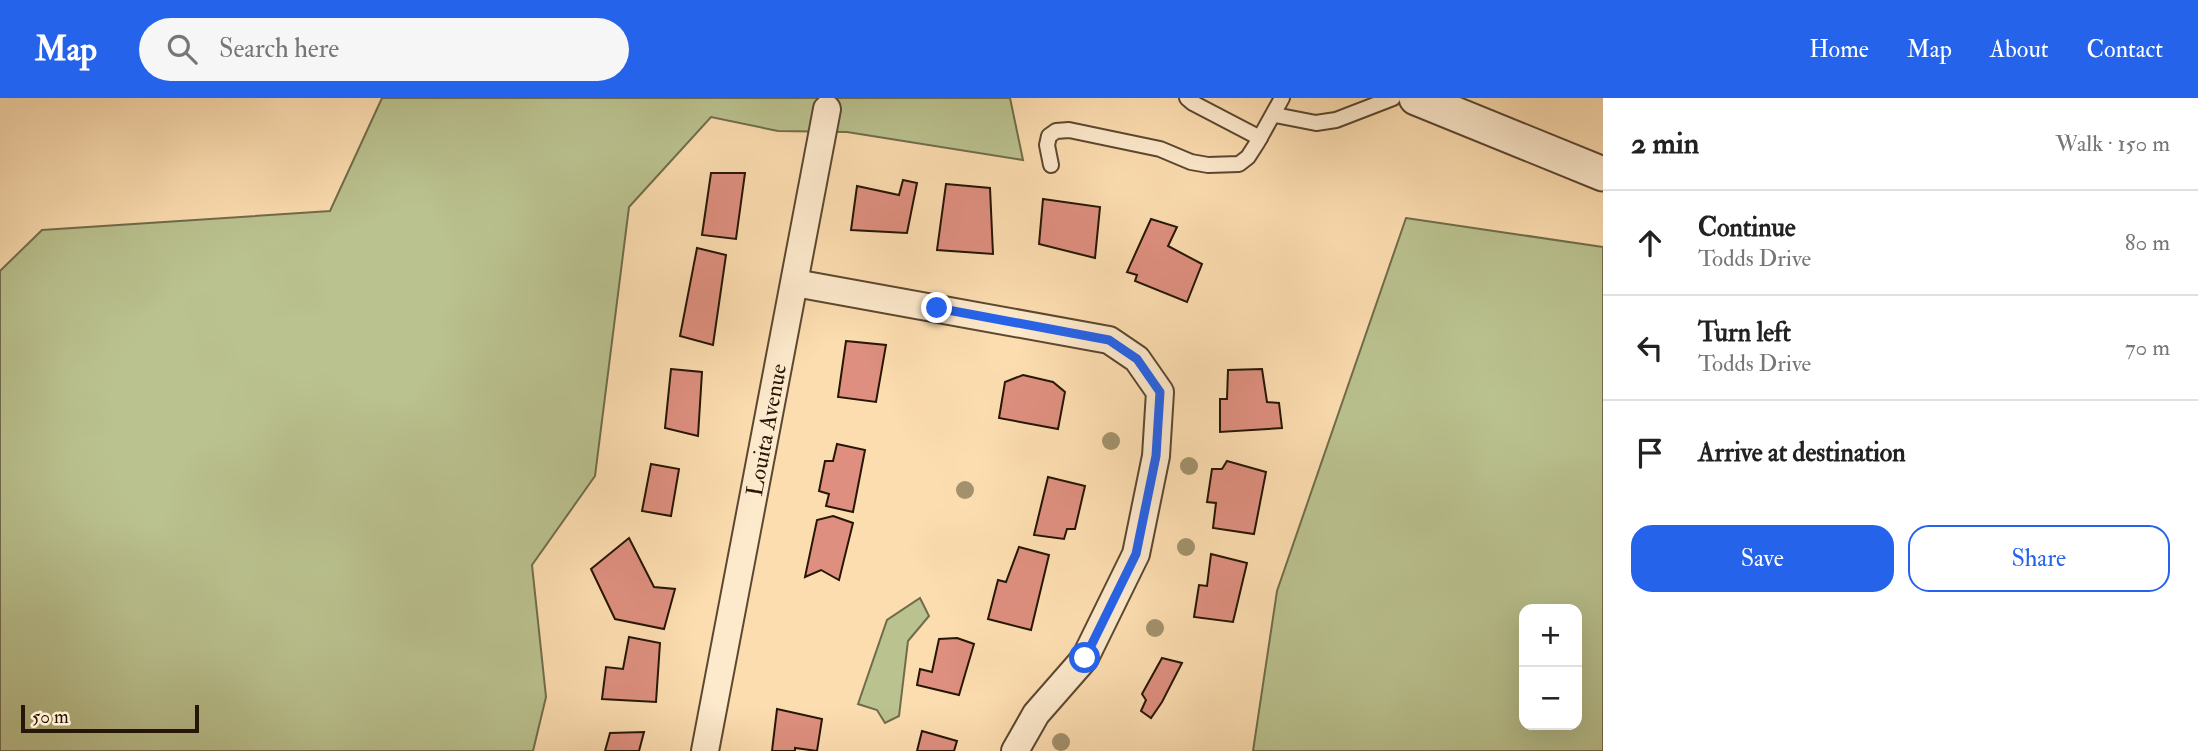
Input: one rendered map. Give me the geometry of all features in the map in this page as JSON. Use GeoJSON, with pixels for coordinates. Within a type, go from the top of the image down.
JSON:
{"type":"FeatureCollection","features":[{"type":"Feature","properties":{"kind":"street"},"geometry":{"type":"LineString","coordinates":[[1416,98],[1603,174]]}},
{"type":"Feature","properties":{"kind":"street","name":"Louita Avenue"},"geometry":{"type":"LineString","coordinates":[[705,751],[827,109]]}},
{"type":"Feature","properties":{"kind":"street"},"geometry":{"type":"LineString","coordinates":[[795,283],[1109,340],[1137,359],[1160,392],[1156,456],[1136,554],[1085,658],[1036,714],[1015,751]]}},
{"type":"Feature","properties":{"kind":"lane"},"geometry":{"type":"LineString","coordinates":[[1187,98],[1260,138]]}},
{"type":"Feature","properties":{"kind":"lane"},"geometry":{"type":"LineString","coordinates":[[1051,165],[1047,145],[1049,136],[1056,131],[1069,130],[1160,149],[1191,162],[1208,165],[1240,164],[1248,157],[1275,115],[1282,98]]}},
{"type":"Feature","properties":{"kind":"lane"},"geometry":{"type":"LineString","coordinates":[[1275,115],[1316,123],[1336,120],[1393,98]]}},
{"type":"Feature","properties":{"kind":"green space"},"geometry":{"type":"Polygon","coordinates":[[[382,98],[1010,98],[1023,160],[847,132],[778,131],[711,117],[629,207],[595,476],[532,565],[546,697],[533,751],[0,751],[0,271],[42,230],[330,211],[382,98]]]}},
{"type":"Feature","properties":{"kind":"green space"},"geometry":{"type":"Polygon","coordinates":[[[1406,218],[1603,247],[1603,751],[1253,751],[1277,591],[1406,218]]]}},
{"type":"Feature","properties":{"kind":"green space"},"geometry":{"type":"Polygon","coordinates":[[[920,598],[929,616],[908,641],[899,716],[885,723],[877,710],[858,704],[887,620],[920,598]]]}},
{"type":"Feature","properties":{"kind":"building"},"geometry":{"type":"Polygon","coordinates":[[[711,173],[745,173],[736,239],[702,235],[711,173]]]}},
{"type":"Feature","properties":{"kind":"building"},"geometry":{"type":"Polygon","coordinates":[[[903,180],[917,183],[907,233],[851,230],[857,186],[899,195],[903,180]]]}},
{"type":"Feature","properties":{"kind":"building"},"geometry":{"type":"Polygon","coordinates":[[[946,184],[990,188],[993,254],[937,250],[946,184]]]}},
{"type":"Feature","properties":{"kind":"building"},"geometry":{"type":"Polygon","coordinates":[[[1043,199],[1100,207],[1095,258],[1039,244],[1043,199]]]}},
{"type":"Feature","properties":{"kind":"building"},"geometry":{"type":"Polygon","coordinates":[[[1151,219],[1177,227],[1168,246],[1202,264],[1187,302],[1135,281],[1137,275],[1127,272],[1151,219]]]}},
{"type":"Feature","properties":{"kind":"building"},"geometry":{"type":"Polygon","coordinates":[[[697,248],[726,255],[713,345],[680,336],[697,248]]]}},
{"type":"Feature","properties":{"kind":"building"},"geometry":{"type":"Polygon","coordinates":[[[846,341],[886,345],[876,402],[838,397],[846,341]]]}},
{"type":"Feature","properties":{"kind":"building"},"geometry":{"type":"Polygon","coordinates":[[[671,369],[702,372],[698,436],[665,428],[671,369]]]}},
{"type":"Feature","properties":{"kind":"building"},"geometry":{"type":"Polygon","coordinates":[[[1262,369],[1267,402],[1279,403],[1282,428],[1220,432],[1220,399],[1227,399],[1228,370],[1262,369]]]}},
{"type":"Feature","properties":{"kind":"building"},"geometry":{"type":"Polygon","coordinates":[[[1023,375],[1053,382],[1065,392],[1058,429],[999,418],[1005,382],[1023,375]]]}},
{"type":"Feature","properties":{"kind":"building"},"geometry":{"type":"Polygon","coordinates":[[[837,444],[865,450],[853,512],[826,506],[829,494],[819,491],[825,461],[833,461],[837,444]]]}},
{"type":"Feature","properties":{"kind":"building"},"geometry":{"type":"Polygon","coordinates":[[[1227,461],[1266,472],[1254,534],[1213,528],[1216,503],[1207,502],[1212,469],[1222,469],[1227,461]]]}},
{"type":"Feature","properties":{"kind":"building"},"geometry":{"type":"Polygon","coordinates":[[[651,464],[679,469],[671,516],[642,511],[651,464]]]}},
{"type":"Feature","properties":{"kind":"building"},"geometry":{"type":"Polygon","coordinates":[[[1048,477],[1085,486],[1075,529],[1067,529],[1064,539],[1034,535],[1048,477]]]}},
{"type":"Feature","properties":{"kind":"building"},"geometry":{"type":"Polygon","coordinates":[[[833,516],[853,523],[839,580],[821,570],[805,577],[817,520],[833,516]]]}},
{"type":"Feature","properties":{"kind":"building"},"geometry":{"type":"Polygon","coordinates":[[[629,538],[654,587],[675,589],[664,629],[615,619],[591,569],[629,538]]]}},
{"type":"Feature","properties":{"kind":"building"},"geometry":{"type":"Polygon","coordinates":[[[1019,547],[1049,555],[1031,630],[988,619],[998,580],[1006,582],[1019,547]]]}},
{"type":"Feature","properties":{"kind":"building"},"geometry":{"type":"Polygon","coordinates":[[[1211,554],[1247,563],[1233,622],[1194,617],[1199,585],[1207,586],[1211,554]]]}},
{"type":"Feature","properties":{"kind":"building"},"geometry":{"type":"Polygon","coordinates":[[[629,637],[660,643],[656,702],[602,699],[606,667],[623,669],[629,637]]]}},
{"type":"Feature","properties":{"kind":"building"},"geometry":{"type":"Polygon","coordinates":[[[957,638],[974,644],[959,695],[917,685],[920,669],[932,672],[939,639],[957,638]]]}},
{"type":"Feature","properties":{"kind":"building"},"geometry":{"type":"Polygon","coordinates":[[[1162,658],[1182,663],[1151,718],[1141,711],[1146,700],[1142,694],[1162,658]]]}},
{"type":"Feature","properties":{"kind":"building"},"geometry":{"type":"Polygon","coordinates":[[[777,709],[822,719],[817,751],[795,748],[795,751],[772,751],[777,709]]]}},
{"type":"Feature","properties":{"kind":"building"},"geometry":{"type":"Polygon","coordinates":[[[922,731],[957,741],[954,751],[917,751],[922,731]]]}},
{"type":"Feature","properties":{"kind":"building"},"geometry":{"type":"Polygon","coordinates":[[[644,732],[639,751],[605,751],[610,733],[644,732]]]}},
{"type":"Feature","properties":{"kind":"route"},"geometry":{"type":"LineString","coordinates":[[937,308],[1109,340],[1137,359],[1160,392],[1156,456],[1136,554],[1085,658]]}}]}
